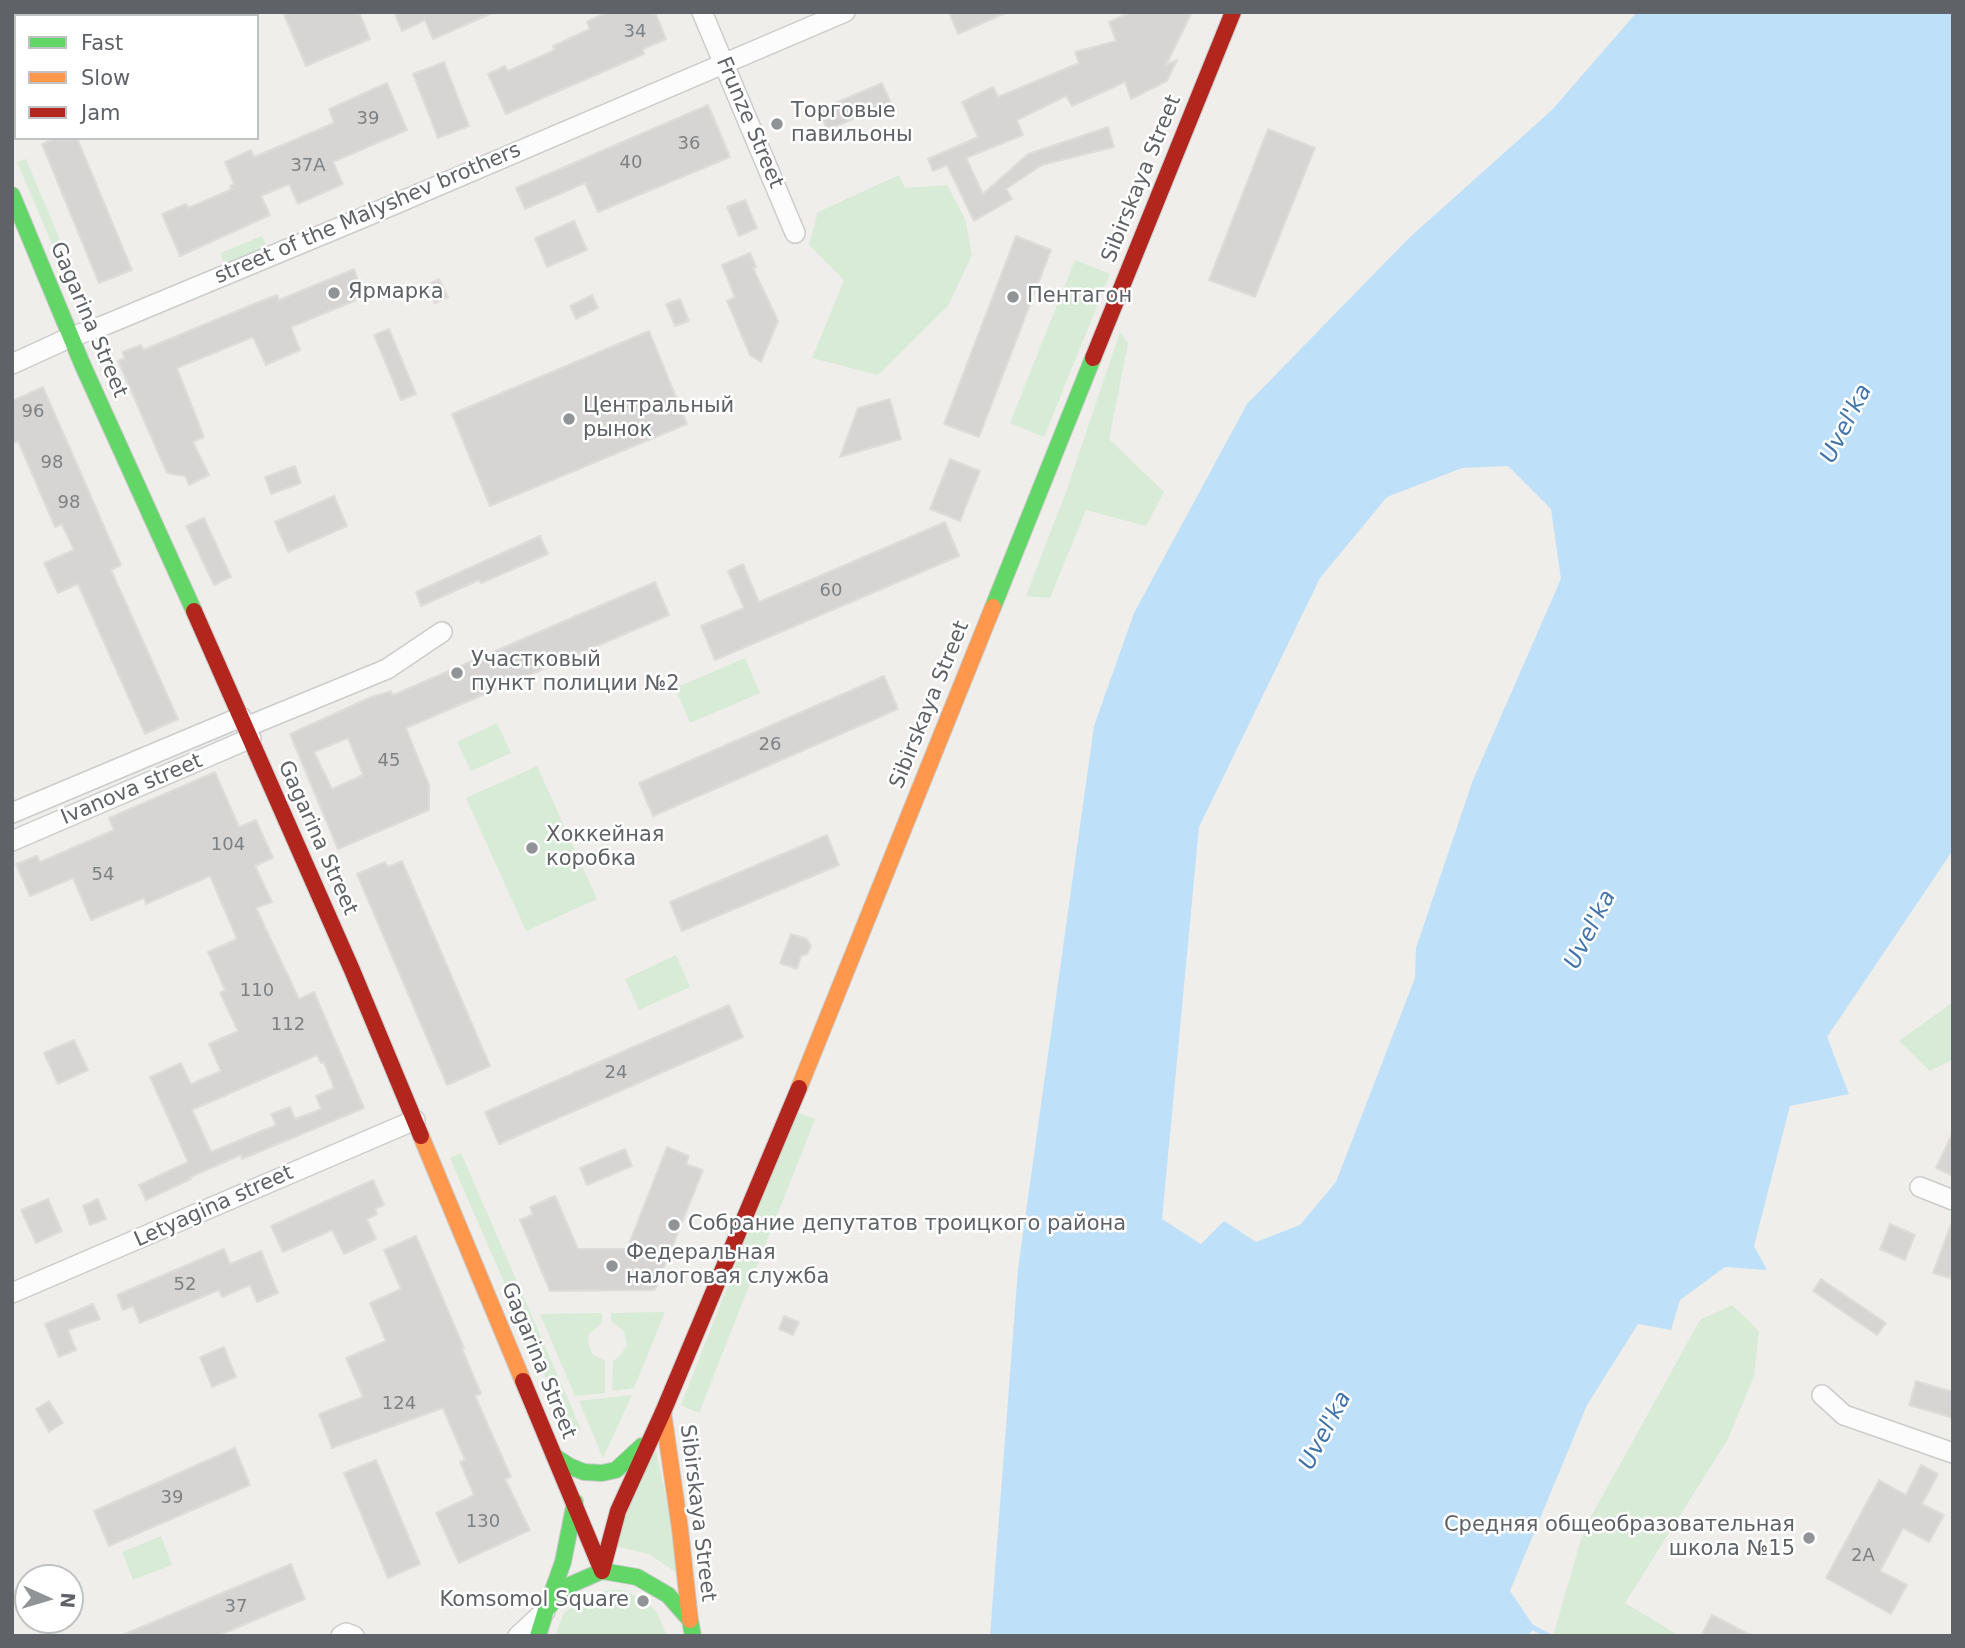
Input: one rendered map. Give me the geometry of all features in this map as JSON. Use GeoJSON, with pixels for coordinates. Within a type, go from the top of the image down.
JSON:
{"type":"FeatureCollection","features":[{"type":"Feature","properties":{"kind":"street","name":"Frunze Street"},"geometry":{"type":"LineString","coordinates":[[702,12],[795,233]]}},
{"type":"Feature","properties":{"kind":"street"},"geometry":{"type":"LineString","coordinates":[[723,63],[845,12]]}},
{"type":"Feature","properties":{"kind":"street","name":"Sibirskaya Street"},"geometry":{"type":"LineString","coordinates":[[602,1571],[618,1511],[663,1412],[801,1082],[1233,12]]}},
{"type":"Feature","properties":{"kind":"street","name":"street of the Malyshev brothers"},"geometry":{"type":"LineString","coordinates":[[12,364],[71,337],[367,216],[723,63]]}},
{"type":"Feature","properties":{"kind":"street","name":"Gagarina Street"},"geometry":{"type":"LineString","coordinates":[[12,195],[71,337],[246,727],[415,1120],[602,1571]]}},
{"type":"Feature","properties":{"kind":"street","name":"Ivanova street"},"geometry":{"type":"LineString","coordinates":[[12,813],[246,727],[387,669],[442,632]]}},
{"type":"Feature","properties":{"kind":"street","name":"Ivanova street"},"geometry":{"type":"LineString","coordinates":[[12,841],[246,727]]}},
{"type":"Feature","properties":{"kind":"street","name":"Letyagina street"},"geometry":{"type":"LineString","coordinates":[[12,1293],[415,1120]]}},
{"type":"Feature","properties":{"kind":"street"},"geometry":{"type":"LineString","coordinates":[[1920,1187],[1953,1200]]}},
{"type":"Feature","properties":{"kind":"street"},"geometry":{"type":"LineString","coordinates":[[1822,1395],[1844,1415],[1953,1453]]}},
{"type":"Feature","properties":{"kind":"street","name":"Sibirskaya Street"},"geometry":{"type":"LineString","coordinates":[[663,1412],[692,1628]]}},
{"type":"Feature","properties":{"kind":"street","name":"Sibirskaya Street"},"geometry":{"type":"LineString","coordinates":[[554,1456],[584,1472],[602,1473],[616,1470],[632,1458],[649,1439]]}},
{"type":"Feature","properties":{"kind":"street"},"geometry":{"type":"LineString","coordinates":[[538,1636],[563,1562],[575,1502]]}},
{"type":"Feature","properties":{"kind":"street"},"geometry":{"type":"LineString","coordinates":[[518,1636],[570,1585],[602,1571],[625,1573],[649,1582],[680,1606],[692,1628]]}},
{"type":"Feature","properties":{"kind":"green space"},"geometry":{"type":"Polygon","coordinates":[[[26,159],[80,288],[72,291],[17,162],[26,159]]]}},
{"type":"Feature","properties":{"kind":"green space"},"geometry":{"type":"Polygon","coordinates":[[[899,175],[905,188],[947,185],[965,219],[972,255],[948,306],[878,375],[812,358],[844,280],[809,245],[818,212],[899,175]]]}},
{"type":"Feature","properties":{"kind":"green space"},"geometry":{"type":"Polygon","coordinates":[[[262,236],[267,247],[225,264],[220,253],[262,236]]]}},
{"type":"Feature","properties":{"kind":"green space"},"geometry":{"type":"Polygon","coordinates":[[[1075,260],[1110,274],[1044,437],[1010,423],[1075,260]]]}},
{"type":"Feature","properties":{"kind":"green space"},"geometry":{"type":"Polygon","coordinates":[[[1120,332],[1128,343],[1109,439],[1164,492],[1146,526],[1086,510],[1050,598],[1026,596],[1067,489],[1120,332]]]}},
{"type":"Feature","properties":{"kind":"green space"},"geometry":{"type":"Polygon","coordinates":[[[745,658],[760,693],[690,723],[675,688],[745,658]]]}},
{"type":"Feature","properties":{"kind":"green space"},"geometry":{"type":"Polygon","coordinates":[[[497,723],[511,753],[471,771],[457,742],[497,723]]]}},
{"type":"Feature","properties":{"kind":"green space","name":"Хоккейная коробка"},"geometry":{"type":"Polygon","coordinates":[[[537,766],[597,899],[526,931],[466,798],[537,766]]]}},
{"type":"Feature","properties":{"kind":"green space"},"geometry":{"type":"Polygon","coordinates":[[[676,955],[690,987],[639,1010],[625,979],[676,955]]]}},
{"type":"Feature","properties":{"kind":"green space"},"geometry":{"type":"Polygon","coordinates":[[[1953,1002],[1953,1059],[1930,1071],[1899,1041],[1953,1002]]]}},
{"type":"Feature","properties":{"kind":"green space"},"geometry":{"type":"Polygon","coordinates":[[[796,1112],[815,1119],[699,1413],[681,1405],[796,1112]]]}},
{"type":"Feature","properties":{"kind":"green space"},"geometry":{"type":"Polygon","coordinates":[[[461,1153],[581,1429],[570,1434],[450,1158],[461,1153]]]}},
{"type":"Feature","properties":{"kind":"green space"},"geometry":{"type":"Polygon","coordinates":[[[1732,1305],[1759,1331],[1754,1376],[1728,1439],[1625,1603],[1680,1636],[1553,1636],[1584,1529],[1700,1320],[1732,1305]]]}},
{"type":"Feature","properties":{"kind":"green space"},"geometry":{"type":"Polygon","coordinates":[[[665,1312],[634,1388],[612,1391],[613,1361],[627,1345],[624,1331],[611,1321],[611,1313],[665,1312]]]}},
{"type":"Feature","properties":{"kind":"green space"},"geometry":{"type":"Polygon","coordinates":[[[602,1313],[602,1323],[589,1334],[588,1342],[592,1354],[605,1361],[605,1393],[575,1396],[540,1314],[602,1313]]]}},
{"type":"Feature","properties":{"kind":"green space"},"geometry":{"type":"Polygon","coordinates":[[[632,1395],[603,1458],[579,1401],[632,1395]]]}},
{"type":"Feature","properties":{"kind":"green space"},"geometry":{"type":"Polygon","coordinates":[[[654,1441],[683,1577],[649,1554],[611,1545],[654,1441]]]}},
{"type":"Feature","properties":{"kind":"green space"},"geometry":{"type":"Polygon","coordinates":[[[161,1536],[172,1565],[133,1580],[122,1552],[161,1536]]]}},
{"type":"Feature","properties":{"kind":"green space"},"geometry":{"type":"Polygon","coordinates":[[[609,1590],[622,1590],[646,1601],[657,1612],[667,1636],[555,1636],[564,1613],[585,1597],[609,1590]]]}},
{"type":"Feature","properties":{"kind":"water","name":"Uvel'ka"},"geometry":{"type":"Polygon","coordinates":[[[1637,12],[1953,12],[1953,850],[1827,1037],[1849,1094],[1790,1106],[1754,1246],[1767,1270],[1725,1267],[1680,1300],[1671,1330],[1638,1324],[1587,1405],[1510,1591],[1535,1628],[1527,1636],[990,1636],[1018,1269],[1094,726],[1134,613],[1247,404],[1409,238],[1552,110],[1637,12]],[[1508,466],[1462,468],[1387,497],[1320,578],[1199,827],[1162,1219],[1201,1244],[1224,1221],[1256,1242],[1300,1225],[1336,1182],[1415,978],[1416,948],[1473,780],[1561,579],[1551,509],[1508,466]]]}},
{"type":"Feature","properties":{"kind":"building"},"geometry":{"type":"Polygon","coordinates":[[[283,12],[359,12],[370,39],[306,66],[283,12]]]}},
{"type":"Feature","properties":{"kind":"building"},"geometry":{"type":"Polygon","coordinates":[[[394,12],[495,12],[433,39],[425,20],[402,31],[394,12]]]}},
{"type":"Feature","properties":{"kind":"building"},"geometry":{"type":"Polygon","coordinates":[[[607,12],[655,12],[666,39],[643,49],[644,54],[506,114],[488,74],[505,66],[508,71],[555,50],[553,46],[590,29],[587,22],[607,12]]]}},
{"type":"Feature","properties":{"kind":"building"},"geometry":{"type":"Polygon","coordinates":[[[949,12],[1008,12],[958,34],[949,12]]]}},
{"type":"Feature","properties":{"kind":"building"},"geometry":{"type":"Polygon","coordinates":[[[1131,12],[1192,12],[1166,65],[1177,60],[1167,81],[1131,99],[1125,82],[1072,106],[1066,96],[1017,120],[1023,135],[966,158],[983,194],[1028,154],[1108,127],[1114,147],[1042,165],[1006,189],[1012,199],[974,221],[947,165],[933,171],[928,159],[978,137],[962,102],[993,87],[998,97],[1079,63],[1075,52],[1116,41],[1109,22],[1131,12]]]}},
{"type":"Feature","properties":{"kind":"building"},"geometry":{"type":"Polygon","coordinates":[[[444,62],[469,126],[438,138],[413,74],[444,62]]]}},
{"type":"Feature","properties":{"kind":"building"},"geometry":{"type":"Polygon","coordinates":[[[387,83],[407,130],[333,162],[343,184],[298,204],[289,184],[261,196],[270,215],[180,256],[162,214],[186,204],[188,208],[232,189],[230,186],[234,184],[225,162],[251,150],[254,157],[334,123],[329,109],[387,83]]]}},
{"type":"Feature","properties":{"kind":"building"},"geometry":{"type":"Polygon","coordinates":[[[882,83],[891,103],[827,130],[819,110],[882,83]]]}},
{"type":"Feature","properties":{"kind":"building"},"geometry":{"type":"Polygon","coordinates":[[[708,105],[730,157],[598,212],[585,183],[525,209],[516,188],[708,105]]]}},
{"type":"Feature","properties":{"kind":"building"},"geometry":{"type":"Polygon","coordinates":[[[1268,129],[1315,148],[1255,297],[1209,280],[1268,129]]]}},
{"type":"Feature","properties":{"kind":"building"},"geometry":{"type":"Polygon","coordinates":[[[51,140],[78,140],[132,270],[99,283],[42,144],[51,140]]]}},
{"type":"Feature","properties":{"kind":"building"},"geometry":{"type":"Polygon","coordinates":[[[745,200],[757,228],[739,236],[727,207],[745,200]]]}},
{"type":"Feature","properties":{"kind":"building"},"geometry":{"type":"Polygon","coordinates":[[[574,221],[587,250],[547,267],[535,238],[574,221]]]}},
{"type":"Feature","properties":{"kind":"building","name":"Пентагон"},"geometry":{"type":"Polygon","coordinates":[[[1016,236],[1051,250],[979,437],[944,424],[1016,236]]]}},
{"type":"Feature","properties":{"kind":"building"},"geometry":{"type":"Polygon","coordinates":[[[750,253],[756,267],[753,268],[778,321],[761,362],[750,355],[727,301],[735,297],[722,265],[750,253]]]}},
{"type":"Feature","properties":{"kind":"building"},"geometry":{"type":"Polygon","coordinates":[[[354,269],[364,297],[291,327],[300,350],[266,365],[253,337],[177,368],[204,437],[193,442],[209,475],[189,485],[185,476],[167,473],[118,361],[125,358],[122,352],[141,345],[143,350],[261,301],[277,295],[279,300],[354,269]]]}},
{"type":"Feature","properties":{"kind":"building"},"geometry":{"type":"Polygon","coordinates":[[[439,279],[448,297],[435,303],[427,285],[439,279]]]}},
{"type":"Feature","properties":{"kind":"building"},"geometry":{"type":"Polygon","coordinates":[[[592,295],[598,308],[576,319],[570,306],[592,295]]]}},
{"type":"Feature","properties":{"kind":"building"},"geometry":{"type":"Polygon","coordinates":[[[680,299],[689,321],[675,326],[666,304],[680,299]]]}},
{"type":"Feature","properties":{"kind":"building"},"geometry":{"type":"Polygon","coordinates":[[[389,329],[416,394],[401,400],[374,335],[389,329]]]}},
{"type":"Feature","properties":{"kind":"building","name":"Центральный рынок"},"geometry":{"type":"Polygon","coordinates":[[[649,331],[687,424],[490,506],[452,414],[649,331]]]}},
{"type":"Feature","properties":{"kind":"building"},"geometry":{"type":"Polygon","coordinates":[[[43,387],[121,565],[111,570],[178,719],[145,734],[78,584],[58,593],[44,563],[74,550],[62,524],[55,527],[18,441],[12,444],[12,401],[43,387]]]}},
{"type":"Feature","properties":{"kind":"building"},"geometry":{"type":"Polygon","coordinates":[[[890,399],[901,439],[840,457],[858,408],[890,399]]]}},
{"type":"Feature","properties":{"kind":"building"},"geometry":{"type":"Polygon","coordinates":[[[950,459],[980,471],[960,521],[930,509],[950,459]]]}},
{"type":"Feature","properties":{"kind":"building"},"geometry":{"type":"Polygon","coordinates":[[[295,466],[301,483],[271,494],[265,477],[295,466]]]}},
{"type":"Feature","properties":{"kind":"building"},"geometry":{"type":"Polygon","coordinates":[[[334,496],[347,526],[288,552],[275,522],[334,496]]]}},
{"type":"Feature","properties":{"kind":"building"},"geometry":{"type":"Polygon","coordinates":[[[204,518],[231,577],[214,585],[186,526],[204,518]]]}},
{"type":"Feature","properties":{"kind":"building"},"geometry":{"type":"Polygon","coordinates":[[[945,522],[959,556],[715,660],[701,626],[744,608],[728,571],[743,564],[759,602],[945,522]]]}},
{"type":"Feature","properties":{"kind":"building"},"geometry":{"type":"Polygon","coordinates":[[[540,536],[548,554],[421,606],[416,592],[540,536]]]}},
{"type":"Feature","properties":{"kind":"building"},"geometry":{"type":"Polygon","coordinates":[[[655,582],[669,615],[406,728],[429,785],[429,810],[338,849],[290,734],[369,698],[391,691],[393,695],[655,582]],[[348,738],[314,752],[332,789],[363,775],[348,738]]]}},
{"type":"Feature","properties":{"kind":"building"},"geometry":{"type":"Polygon","coordinates":[[[884,676],[898,709],[653,816],[639,783],[884,676]]]}},
{"type":"Feature","properties":{"kind":"building"},"geometry":{"type":"Polygon","coordinates":[[[215,772],[239,827],[256,820],[273,858],[255,866],[272,902],[256,908],[299,999],[314,992],[364,1108],[242,1159],[241,1155],[146,1200],[139,1185],[188,1162],[150,1077],[181,1063],[191,1084],[221,1071],[209,1044],[238,1031],[220,993],[225,990],[208,952],[237,939],[210,876],[146,904],[144,898],[91,920],[73,878],[30,896],[16,864],[37,856],[40,862],[114,830],[109,818],[215,772]],[[317,1055],[192,1110],[211,1152],[276,1125],[271,1114],[290,1107],[295,1119],[321,1109],[316,1096],[334,1088],[324,1062],[321,1063],[317,1055]]]}},
{"type":"Feature","properties":{"kind":"building"},"geometry":{"type":"Polygon","coordinates":[[[827,835],[839,865],[682,931],[670,902],[827,835]]]}},
{"type":"Feature","properties":{"kind":"building"},"geometry":{"type":"Polygon","coordinates":[[[402,861],[490,1066],[447,1085],[357,874],[385,862],[388,867],[402,861]]]}},
{"type":"Feature","properties":{"kind":"building"},"geometry":{"type":"Polygon","coordinates":[[[791,934],[807,939],[811,946],[807,954],[801,956],[797,969],[780,963],[791,934]]]}},
{"type":"Feature","properties":{"kind":"building"},"geometry":{"type":"Polygon","coordinates":[[[729,1005],[743,1037],[499,1144],[485,1112],[729,1005]]]}},
{"type":"Feature","properties":{"kind":"building"},"geometry":{"type":"Polygon","coordinates":[[[74,1040],[88,1070],[58,1084],[44,1053],[74,1040]]]}},
{"type":"Feature","properties":{"kind":"building"},"geometry":{"type":"Polygon","coordinates":[[[1953,1132],[1953,1176],[1936,1168],[1953,1132]]]}},
{"type":"Feature","properties":{"kind":"building"},"geometry":{"type":"Polygon","coordinates":[[[667,1147],[689,1156],[686,1164],[703,1170],[655,1290],[550,1291],[520,1220],[533,1214],[530,1207],[555,1196],[578,1249],[627,1249],[667,1147]]]}},
{"type":"Feature","properties":{"kind":"building"},"geometry":{"type":"Polygon","coordinates":[[[625,1149],[632,1166],[587,1185],[580,1168],[625,1149]]]}},
{"type":"Feature","properties":{"kind":"building"},"geometry":{"type":"Polygon","coordinates":[[[373,1180],[384,1205],[375,1209],[377,1214],[367,1219],[376,1239],[344,1254],[332,1230],[283,1252],[271,1226],[373,1180]]]}},
{"type":"Feature","properties":{"kind":"building"},"geometry":{"type":"Polygon","coordinates":[[[48,1199],[62,1231],[36,1243],[21,1210],[48,1199]]]}},
{"type":"Feature","properties":{"kind":"building"},"geometry":{"type":"Polygon","coordinates":[[[98,1199],[106,1219],[90,1225],[83,1206],[98,1199]]]}},
{"type":"Feature","properties":{"kind":"building"},"geometry":{"type":"Polygon","coordinates":[[[1890,1224],[1915,1235],[1905,1260],[1880,1249],[1890,1224]]]}},
{"type":"Feature","properties":{"kind":"building"},"geometry":{"type":"Polygon","coordinates":[[[1953,1224],[1953,1279],[1933,1273],[1953,1224]]]}},
{"type":"Feature","properties":{"kind":"building"},"geometry":{"type":"Polygon","coordinates":[[[416,1236],[481,1394],[475,1396],[511,1477],[505,1479],[530,1530],[459,1563],[436,1513],[474,1495],[460,1462],[465,1460],[443,1408],[332,1448],[319,1414],[363,1397],[346,1358],[386,1341],[370,1303],[401,1289],[384,1250],[416,1236]]]}},
{"type":"Feature","properties":{"kind":"building"},"geometry":{"type":"Polygon","coordinates":[[[224,1249],[230,1264],[261,1251],[278,1293],[257,1302],[250,1285],[222,1297],[219,1290],[140,1323],[133,1306],[123,1310],[117,1295],[224,1249]]]}},
{"type":"Feature","properties":{"kind":"building"},"geometry":{"type":"Polygon","coordinates":[[[1821,1279],[1886,1323],[1877,1335],[1813,1291],[1821,1279]]]}},
{"type":"Feature","properties":{"kind":"building"},"geometry":{"type":"Polygon","coordinates":[[[93,1304],[100,1319],[68,1330],[76,1350],[59,1357],[45,1324],[93,1304]]]}},
{"type":"Feature","properties":{"kind":"building"},"geometry":{"type":"Polygon","coordinates":[[[784,1316],[799,1322],[793,1335],[779,1329],[784,1316]]]}},
{"type":"Feature","properties":{"kind":"building"},"geometry":{"type":"Polygon","coordinates":[[[224,1347],[236,1377],[212,1387],[200,1357],[224,1347]]]}},
{"type":"Feature","properties":{"kind":"building"},"geometry":{"type":"Polygon","coordinates":[[[1916,1381],[1953,1392],[1953,1418],[1909,1405],[1916,1381]]]}},
{"type":"Feature","properties":{"kind":"building"},"geometry":{"type":"Polygon","coordinates":[[[49,1401],[63,1423],[49,1432],[36,1409],[49,1401]]]}},
{"type":"Feature","properties":{"kind":"building"},"geometry":{"type":"Polygon","coordinates":[[[235,1448],[250,1485],[109,1546],[94,1511],[235,1448]]]}},
{"type":"Feature","properties":{"kind":"building"},"geometry":{"type":"Polygon","coordinates":[[[376,1460],[420,1564],[388,1578],[344,1473],[376,1460]]]}},
{"type":"Feature","properties":{"kind":"building"},"geometry":{"type":"Polygon","coordinates":[[[1921,1465],[1938,1474],[1922,1504],[1944,1515],[1929,1542],[1903,1528],[1880,1571],[1907,1585],[1891,1614],[1826,1578],[1879,1480],[1906,1495],[1921,1465]]]}},
{"type":"Feature","properties":{"kind":"building"},"geometry":{"type":"Polygon","coordinates":[[[291,1564],[305,1599],[217,1636],[120,1636],[291,1564]]]}},
{"type":"Feature","properties":{"kind":"building"},"geometry":{"type":"Polygon","coordinates":[[[1712,1615],[1722,1620],[1752,1636],[1701,1636],[1712,1615]]]}},
{"type":"Feature","properties":{"kind":"waterway"},"geometry":{"type":"LineString","coordinates":[[1530,1626],[1549,1636]]}},
{"type":"Feature","properties":{"kind":"traffic: fast"},"geometry":{"type":"LineString","coordinates":[[12,195],[83,366],[194,611]]}},
{"type":"Feature","properties":{"kind":"traffic: fast"},"geometry":{"type":"LineString","coordinates":[[993,607],[1093,358]]}},
{"type":"Feature","properties":{"kind":"traffic: fast"},"geometry":{"type":"LineString","coordinates":[[554,1456],[584,1472],[602,1473],[616,1470],[642,1446]]}},
{"type":"Feature","properties":{"kind":"traffic: fast"},"geometry":{"type":"LineString","coordinates":[[548,1604],[563,1562],[575,1502]]}},
{"type":"Feature","properties":{"kind":"traffic: fast"},"geometry":{"type":"LineString","coordinates":[[538,1636],[546,1610],[558,1596],[570,1585],[602,1571],[637,1577],[668,1595],[690,1620],[693,1636]]}},
{"type":"Feature","properties":{"kind":"traffic: slow"},"geometry":{"type":"LineString","coordinates":[[799,1088],[993,607]]}},
{"type":"Feature","properties":{"kind":"traffic: slow"},"geometry":{"type":"LineString","coordinates":[[421,1136],[523,1381]]}},
{"type":"Feature","properties":{"kind":"traffic: slow"},"geometry":{"type":"LineString","coordinates":[[663,1412],[690,1620]]}},
{"type":"Feature","properties":{"kind":"traffic: jam"},"geometry":{"type":"LineString","coordinates":[[1093,358],[1233,12]]}},
{"type":"Feature","properties":{"kind":"traffic: jam"},"geometry":{"type":"LineString","coordinates":[[194,611],[352,970],[421,1136]]}},
{"type":"Feature","properties":{"kind":"traffic: jam"},"geometry":{"type":"LineString","coordinates":[[602,1571],[618,1511],[663,1412],[799,1088]]}},
{"type":"Feature","properties":{"kind":"traffic: jam"},"geometry":{"type":"LineString","coordinates":[[523,1381],[602,1571]]}},
{"type":"Feature","properties":{"kind":"place","name":"Торговые павильоны"},"geometry":{"type":"Point","coordinates":[777,124]}},
{"type":"Feature","properties":{"kind":"place","name":"Ярмарка"},"geometry":{"type":"Point","coordinates":[334,293]}},
{"type":"Feature","properties":{"kind":"place","name":"Пентагон"},"geometry":{"type":"Point","coordinates":[1013,297]}},
{"type":"Feature","properties":{"kind":"place","name":"Центральный рынок"},"geometry":{"type":"Point","coordinates":[569,419]}},
{"type":"Feature","properties":{"kind":"place","name":"Участковый пункт полиции №2"},"geometry":{"type":"Point","coordinates":[457,673]}},
{"type":"Feature","properties":{"kind":"place","name":"Хоккейная коробка"},"geometry":{"type":"Point","coordinates":[532,848]}},
{"type":"Feature","properties":{"kind":"place","name":"Собрание депутатов троицкого района"},"geometry":{"type":"Point","coordinates":[674,1225]}},
{"type":"Feature","properties":{"kind":"place","name":"Федеральная налоговая служба"},"geometry":{"type":"Point","coordinates":[612,1266]}},
{"type":"Feature","properties":{"kind":"place","name":"Средняя общеобразовательная школа №15"},"geometry":{"type":"Point","coordinates":[1809,1538]}},
{"type":"Feature","properties":{"kind":"place","name":"Komsomol Square"},"geometry":{"type":"Point","coordinates":[643,1601]}}]}
